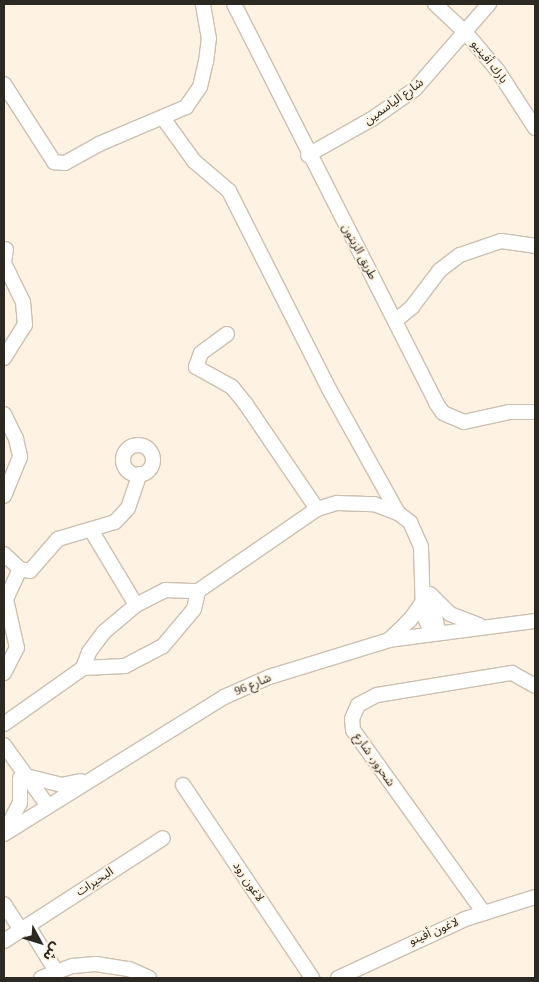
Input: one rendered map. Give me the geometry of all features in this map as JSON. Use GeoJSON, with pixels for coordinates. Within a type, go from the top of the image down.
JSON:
{"type":"FeatureCollection","features":[{"type":"Feature","properties":{"kind":"street"},"geometry":{"type":"LineString","coordinates":[[4,84],[54,162],[60,164],[186,106],[200,87],[209,40],[203,4]]}},
{"type":"Feature","properties":{"kind":"street","name":"طريق الزيتون"},"geometry":{"type":"LineString","coordinates":[[234,4],[308,155],[443,413],[464,422],[509,412],[535,412]]}},
{"type":"Feature","properties":{"kind":"street","name":"بارك أفينيو"},"geometry":{"type":"LineString","coordinates":[[435,4],[466,33],[535,128]]}},
{"type":"Feature","properties":{"kind":"street","name":"شارع الياسمين"},"geometry":{"type":"LineString","coordinates":[[308,155],[372,119],[415,89],[466,33],[489,4]]}},
{"type":"Feature","properties":{"kind":"street"},"geometry":{"type":"LineString","coordinates":[[163,118],[194,161],[229,191],[329,389],[398,513],[417,534],[426,592],[424,620],[435,633]]}},
{"type":"Feature","properties":{"kind":"street"},"geometry":{"type":"LineString","coordinates":[[395,321],[412,308],[440,270],[460,255],[501,241],[535,246]]}},
{"type":"Feature","properties":{"kind":"street"},"geometry":{"type":"LineString","coordinates":[[4,358],[25,325],[23,302],[4,263],[6,249]]}},
{"type":"Feature","properties":{"kind":"street"},"geometry":{"type":"LineString","coordinates":[[227,334],[201,353],[196,367],[232,387],[245,403],[317,509]]}},
{"type":"Feature","properties":{"kind":"street"},"geometry":{"type":"LineString","coordinates":[[4,414],[16,440],[20,457],[4,496]]}},
{"type":"Feature","properties":{"kind":"street"},"geometry":{"type":"LineString","coordinates":[[4,554],[20,569],[30,571],[38,565],[58,539],[91,530],[122,517],[140,474]]}},
{"type":"Feature","properties":{"kind":"street"},"geometry":{"type":"LineString","coordinates":[[83,668],[89,652],[104,632],[136,605],[165,590],[198,591],[317,509],[354,502],[398,513]]}},
{"type":"Feature","properties":{"kind":"street"},"geometry":{"type":"LineString","coordinates":[[91,530],[136,605]]}},
{"type":"Feature","properties":{"kind":"street"},"geometry":{"type":"LineString","coordinates":[[4,673],[18,648],[6,600],[20,569]]}},
{"type":"Feature","properties":{"kind":"street"},"geometry":{"type":"LineString","coordinates":[[4,724],[83,668],[125,666],[163,646],[190,616],[198,591]]}},
{"type":"Feature","properties":{"kind":"street"},"geometry":{"type":"LineString","coordinates":[[426,592],[450,614],[482,626]]}},
{"type":"Feature","properties":{"kind":"street"},"geometry":{"type":"LineString","coordinates":[[389,640],[410,620],[426,592]]}},
{"type":"Feature","properties":{"kind":"street","name":"شارع 96"},"geometry":{"type":"LineString","coordinates":[[4,834],[224,697],[315,660],[389,640],[482,626],[535,621]]}},
{"type":"Feature","properties":{"kind":"street","name":"شحرور، شارع"},"geometry":{"type":"LineString","coordinates":[[484,913],[353,730],[352,719],[358,705],[377,695],[512,673],[535,686]]}},
{"type":"Feature","properties":{"kind":"street"},"geometry":{"type":"LineString","coordinates":[[4,745],[44,809]]}},
{"type":"Feature","properties":{"kind":"street"},"geometry":{"type":"LineString","coordinates":[[25,777],[61,785],[89,780]]}},
{"type":"Feature","properties":{"kind":"street"},"geometry":{"type":"LineString","coordinates":[[4,834],[20,803],[25,777]]}},
{"type":"Feature","properties":{"kind":"street","name":"لاغون رود"},"geometry":{"type":"LineString","coordinates":[[183,785],[312,978]]}},
{"type":"Feature","properties":{"kind":"street","name":"البحيرات"},"geometry":{"type":"LineString","coordinates":[[4,942],[163,838]]}},
{"type":"Feature","properties":{"kind":"street","name":"لاغون أفينو"},"geometry":{"type":"LineString","coordinates":[[338,978],[428,934],[484,913],[535,898]]}},
{"type":"Feature","properties":{"kind":"street"},"geometry":{"type":"LineString","coordinates":[[4,904],[56,971]]}},
{"type":"Feature","properties":{"kind":"street"},"geometry":{"type":"LineString","coordinates":[[41,978],[56,971],[107,964],[149,978]]}}]}
